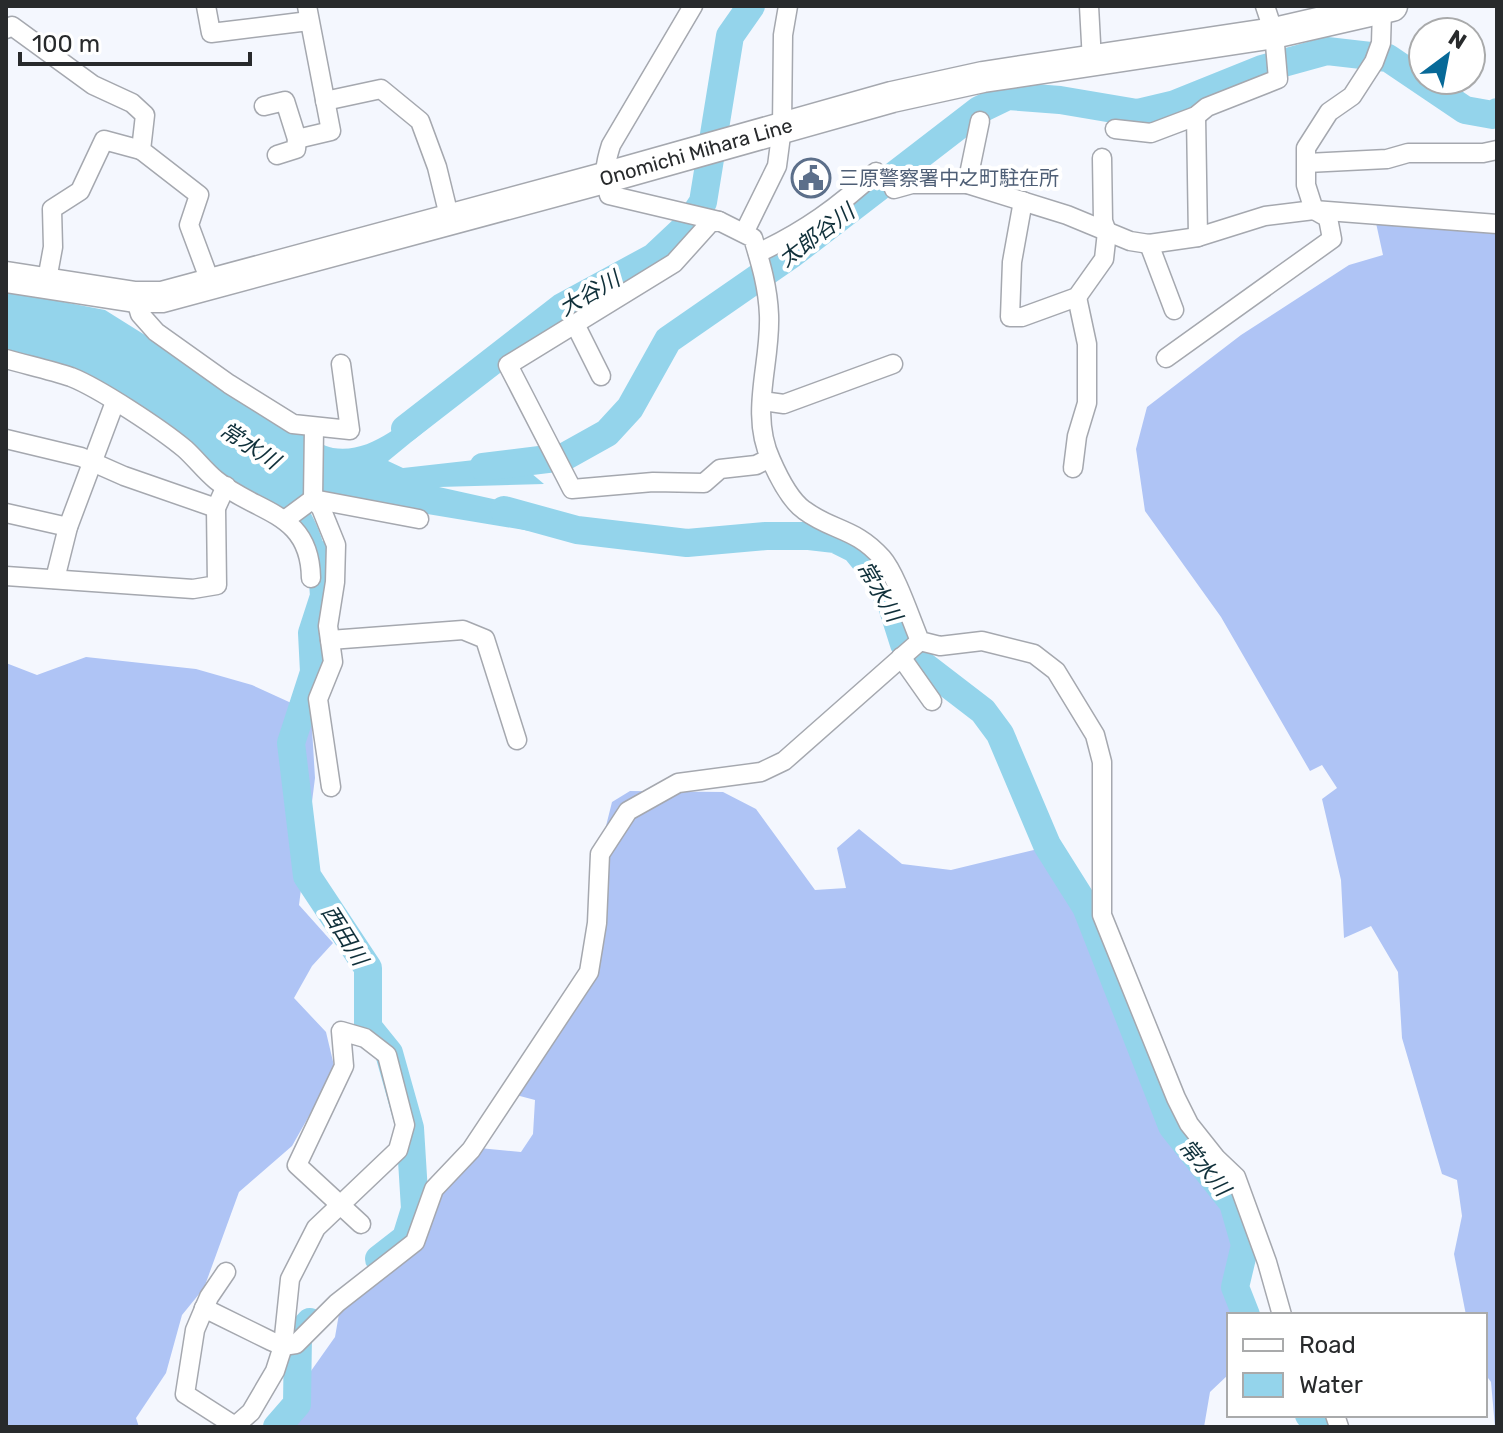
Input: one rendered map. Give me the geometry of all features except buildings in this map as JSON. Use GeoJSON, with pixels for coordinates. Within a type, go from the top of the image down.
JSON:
{"type":"FeatureCollection","features":[{"type":"Feature","properties":{"kind":"main road","name":"Onomichi Mihara Line"},"geometry":{"type":"LineString","coordinates":[[6,277],[135,297],[162,297],[907,93],[983,77],[1092,61],[1270,19],[1387,8]]}},
{"type":"Feature","properties":{"kind":"street"},"geometry":{"type":"LineString","coordinates":[[206,6],[211,33],[308,14],[331,131],[297,139]]}},
{"type":"Feature","properties":{"kind":"street"},"geometry":{"type":"LineString","coordinates":[[693,6],[611,145],[604,167],[609,195],[719,221],[753,238],[767,283],[770,318],[760,424],[770,458],[802,509],[852,532],[884,560],[920,641]]}},
{"type":"Feature","properties":{"kind":"street"},"geometry":{"type":"LineString","coordinates":[[744,233],[777,166],[782,128],[783,35],[788,6]]}},
{"type":"Feature","properties":{"kind":"street"},"geometry":{"type":"LineString","coordinates":[[1089,6],[1092,61]]}},
{"type":"Feature","properties":{"kind":"street"},"geometry":{"type":"LineString","coordinates":[[1166,358],[1332,239],[1328,218],[1314,210],[1306,185],[1306,148],[1329,112],[1352,96],[1374,62],[1387,8]]}},
{"type":"Feature","properties":{"kind":"street"},"geometry":{"type":"LineString","coordinates":[[1115,129],[1151,133],[1278,79],[1270,19]]}},
{"type":"Feature","properties":{"kind":"street"},"geometry":{"type":"LineString","coordinates":[[6,29],[12,26],[93,85],[132,103],[145,115],[141,150]]}},
{"type":"Feature","properties":{"kind":"street"},"geometry":{"type":"LineString","coordinates":[[325,101],[381,89],[420,121],[437,167],[450,220]]}},
{"type":"Feature","properties":{"kind":"street"},"geometry":{"type":"LineString","coordinates":[[264,106],[285,101],[297,139],[296,149],[277,155]]}},
{"type":"Feature","properties":{"kind":"street"},"geometry":{"type":"LineString","coordinates":[[1196,116],[1198,237]]}},
{"type":"Feature","properties":{"kind":"street"},"geometry":{"type":"LineString","coordinates":[[967,184],[980,121]]}},
{"type":"Feature","properties":{"kind":"street"},"geometry":{"type":"LineString","coordinates":[[46,285],[53,247],[52,209],[80,191],[104,140],[141,150],[199,195],[189,225],[211,284]]}},
{"type":"Feature","properties":{"kind":"street"},"geometry":{"type":"LineString","coordinates":[[1307,163],[1387,159],[1408,153],[1483,153],[1497,150]]}},
{"type":"Feature","properties":{"kind":"street"},"geometry":{"type":"LineString","coordinates":[[1023,201],[1012,262],[1010,317],[1022,317],[1077,297],[1104,259],[1107,232],[1103,221],[1102,158]]}},
{"type":"Feature","properties":{"kind":"street"},"geometry":{"type":"LineString","coordinates":[[759,258],[826,215],[876,172]]}},
{"type":"Feature","properties":{"kind":"street"},"geometry":{"type":"LineString","coordinates":[[894,189],[912,184],[967,184],[1023,201],[1130,241],[1149,244],[1198,237],[1265,216],[1314,210],[1497,224]]}},
{"type":"Feature","properties":{"kind":"street"},"geometry":{"type":"LineString","coordinates":[[719,221],[710,223],[674,263],[508,365],[572,489],[653,482],[704,483],[720,469],[756,465],[770,458]]}},
{"type":"Feature","properties":{"kind":"street"},"geometry":{"type":"LineString","coordinates":[[1149,244],[1174,310]]}},
{"type":"Feature","properties":{"kind":"street"},"geometry":{"type":"LineString","coordinates":[[135,297],[140,314],[156,332],[229,384],[293,424],[350,430],[341,364]]}},
{"type":"Feature","properties":{"kind":"street"},"geometry":{"type":"LineString","coordinates":[[1073,468],[1077,436],[1087,403],[1087,344],[1077,297]]}},
{"type":"Feature","properties":{"kind":"street"},"geometry":{"type":"LineString","coordinates":[[575,324],[601,376]]}},
{"type":"Feature","properties":{"kind":"street"},"geometry":{"type":"LineString","coordinates":[[6,359],[73,378],[185,449],[217,481],[286,519],[303,540],[311,561],[311,578]]}},
{"type":"Feature","properties":{"kind":"street"},"geometry":{"type":"LineString","coordinates":[[762,401],[784,404],[893,364]]}},
{"type":"Feature","properties":{"kind":"street"},"geometry":{"type":"LineString","coordinates":[[55,579],[68,527],[115,402]]}},
{"type":"Feature","properties":{"kind":"street"},"geometry":{"type":"LineString","coordinates":[[314,428],[313,499],[321,508],[336,545],[335,582],[328,626],[333,662],[318,699],[331,787]]}},
{"type":"Feature","properties":{"kind":"street"},"geometry":{"type":"LineString","coordinates":[[6,439],[92,461],[124,476],[216,508]]}},
{"type":"Feature","properties":{"kind":"street"},"geometry":{"type":"LineString","coordinates":[[6,576],[193,589],[217,585],[216,508],[226,486]]}},
{"type":"Feature","properties":{"kind":"street"},"geometry":{"type":"LineString","coordinates":[[286,519],[313,499],[419,519]]}},
{"type":"Feature","properties":{"kind":"street"},"geometry":{"type":"LineString","coordinates":[[6,513],[68,527]]}},
{"type":"Feature","properties":{"kind":"street"},"geometry":{"type":"LineString","coordinates":[[330,640],[463,630],[485,639],[517,740]]}},
{"type":"Feature","properties":{"kind":"street"},"geometry":{"type":"LineString","coordinates":[[204,1308],[283,1346],[296,1344],[337,1303],[415,1242],[434,1189],[471,1150],[589,972],[597,923],[600,854],[628,811],[678,783],[761,772],[784,761],[920,641]]}},
{"type":"Feature","properties":{"kind":"street"},"geometry":{"type":"LineString","coordinates":[[920,641],[940,646],[982,641],[1034,654],[1056,671],[1095,735],[1102,762],[1102,915],[1189,1124],[1236,1177],[1267,1262],[1281,1313]]}},
{"type":"Feature","properties":{"kind":"street"},"geometry":{"type":"LineString","coordinates":[[901,657],[932,701]]}},
{"type":"Feature","properties":{"kind":"street"},"geometry":{"type":"LineString","coordinates":[[226,1272],[204,1308],[195,1330],[185,1394],[235,1426],[251,1412],[275,1371],[283,1346],[290,1279],[316,1228],[341,1203],[398,1150],[405,1125],[387,1055],[365,1038],[341,1031],[344,1066],[297,1165],[341,1203],[361,1224]]}},
{"type":"Feature","properties":{"kind":"shaded area"},"geometry":{"type":"Polygon","coordinates":[[[1376,223],[1497,232],[1497,1427],[1491,1382],[1487,1377],[1487,1313],[1466,1313],[1454,1254],[1462,1216],[1457,1180],[1442,1174],[1402,1038],[1398,972],[1371,926],[1344,938],[1341,880],[1322,799],[1337,788],[1322,765],[1310,771],[1221,617],[1145,511],[1136,449],[1147,407],[1241,335],[1349,265],[1383,255],[1376,223]]]}},
{"type":"Feature","properties":{"kind":"shaded area"},"geometry":{"type":"Polygon","coordinates":[[[86,657],[196,669],[252,685],[311,712],[315,778],[299,905],[333,943],[312,966],[294,998],[326,1032],[335,1070],[292,1146],[239,1192],[204,1288],[182,1315],[166,1373],[136,1418],[139,1427],[6,1427],[6,663],[37,675],[86,657]]]}},
{"type":"Feature","properties":{"kind":"shaded area"},"geometry":{"type":"Polygon","coordinates":[[[630,791],[723,792],[756,809],[815,890],[846,888],[837,848],[859,829],[902,864],[951,870],[1038,849],[1078,911],[1164,1130],[1225,1207],[1236,1245],[1226,1287],[1236,1313],[1227,1313],[1227,1376],[1210,1392],[1204,1427],[286,1427],[304,1405],[306,1378],[335,1337],[340,1308],[416,1245],[439,1196],[479,1148],[521,1152],[533,1134],[535,1100],[516,1095],[594,979],[606,930],[601,846],[612,802],[630,791]]]}},
{"type":"Feature","properties":{"kind":"water"},"geometry":{"type":"Polygon","coordinates":[[[6,291],[105,310],[303,434],[329,447],[347,449],[373,442],[430,403],[444,415],[388,461],[403,468],[511,456],[544,484],[439,487],[543,510],[536,532],[343,500],[302,498],[324,545],[328,595],[316,585],[313,559],[276,504],[223,477],[211,461],[129,403],[6,353],[6,291]]]}},
{"type":"Feature","properties":{"kind":"waterway","name":"大谷川"},"geometry":{"type":"LineString","coordinates":[[405,429],[562,307],[654,257],[687,226],[703,202],[730,36],[751,6]]}},
{"type":"Feature","properties":{"kind":"waterway","name":"太郎谷川"},"geometry":{"type":"LineString","coordinates":[[483,467],[564,457],[607,433],[630,408],[668,340],[792,254],[979,110],[1008,96],[1060,100],[1137,113],[1175,104],[1262,69],[1327,51],[1388,58],[1465,110],[1493,115],[1497,112]]}},
{"type":"Feature","properties":{"kind":"waterway","name":"常水川"},"geometry":{"type":"LineString","coordinates":[[504,510],[577,530],[687,543],[766,536],[809,536],[835,539],[855,549],[873,571],[891,603],[904,644],[914,658],[983,711],[1000,734],[1047,845],[1086,907],[1172,1126],[1233,1203],[1245,1245],[1235,1287],[1245,1313]]}},
{"type":"Feature","properties":{"kind":"waterway","name":"西田川"},"geometry":{"type":"LineString","coordinates":[[321,555],[324,596],[312,633],[314,672],[291,743],[307,876],[368,968],[368,1027],[389,1053],[410,1128],[415,1209],[406,1238],[379,1259]]}},
{"type":"Feature","properties":{"kind":"waterway","name":"西田川"},"geometry":{"type":"LineString","coordinates":[[277,1427],[297,1404],[298,1335],[310,1322]]}},
{"type":"Feature","properties":{"kind":"waterway","name":"常水川"},"geometry":{"type":"LineString","coordinates":[[1311,1417],[1320,1427]]}},
{"type":"Feature","properties":{"kind":"place","name":"三原警察署中之町駐在所"},"geometry":{"type":"Point","coordinates":[811,178]}}]}
